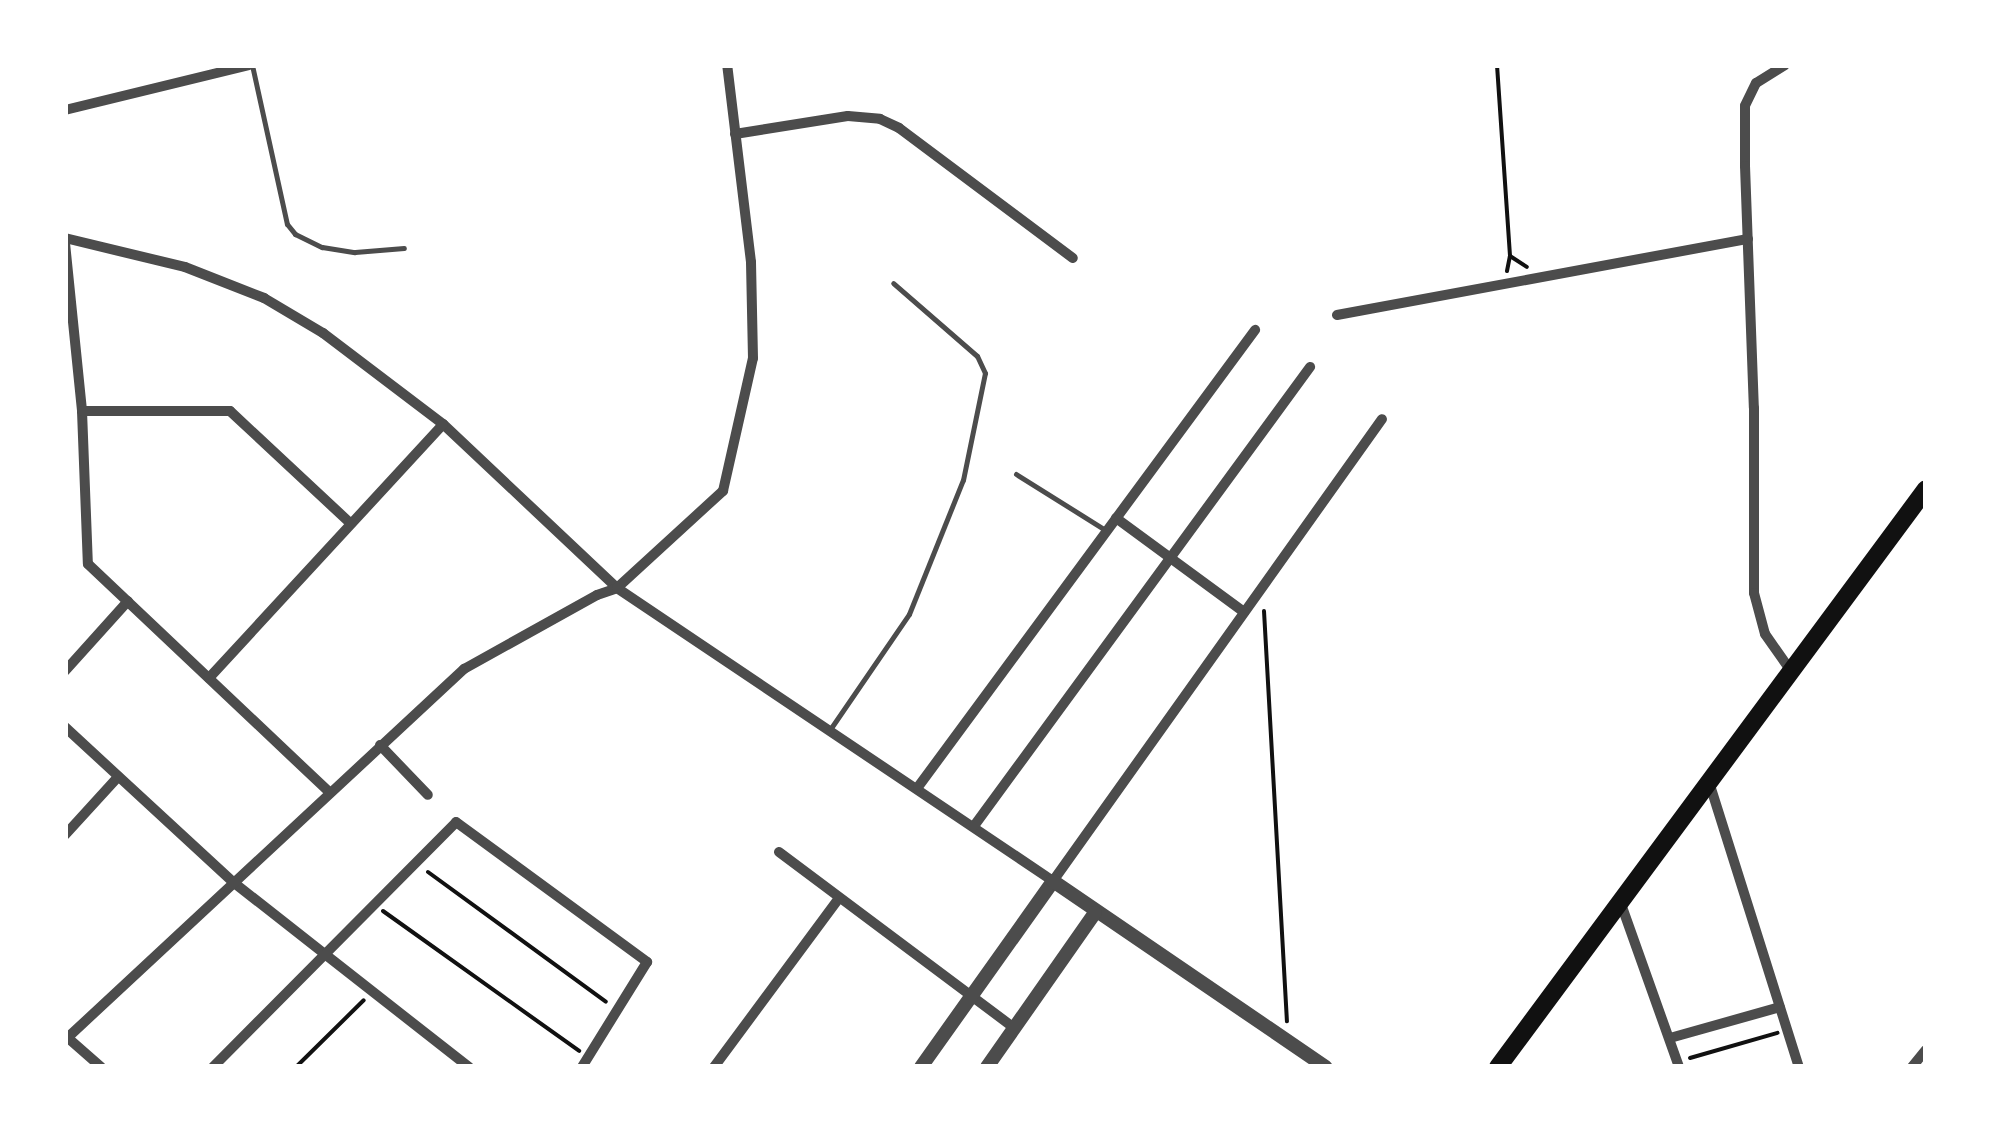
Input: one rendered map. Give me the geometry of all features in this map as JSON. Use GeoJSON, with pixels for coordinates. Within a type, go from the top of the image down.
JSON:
{"type":"FeatureCollection","features":[{"type":"Feature","properties":{"kind":"highway"},"geometry":{"type":"LineString","coordinates":[[1498,1067],[1926,489]]}},
{"type":"Feature","properties":{"kind":"street"},"geometry":{"type":"LineString","coordinates":[[65,110],[250,65]]}},
{"type":"Feature","properties":{"kind":"street"},"geometry":{"type":"LineString","coordinates":[[101,1067],[66,1039],[328,791],[464,669],[596,595],[618,588],[723,491],[754,358],[751,262],[727,65]]}},
{"type":"Feature","properties":{"kind":"street"},"geometry":{"type":"LineString","coordinates":[[1784,65],[1756,83],[1745,106],[1754,594],[1765,634],[1792,671]]}},
{"type":"Feature","properties":{"kind":"street"},"geometry":{"type":"LineString","coordinates":[[735,134],[848,116],[880,120],[899,128],[1073,258]]}},
{"type":"Feature","properties":{"kind":"street"},"geometry":{"type":"LineString","coordinates":[[1337,316],[1748,239]]}},
{"type":"Feature","properties":{"kind":"street"},"geometry":{"type":"LineString","coordinates":[[328,791],[88,564],[82,411],[65,240],[185,267],[264,298],[323,334],[443,424],[618,588],[831,728],[1095,913],[1326,1067]]}},
{"type":"Feature","properties":{"kind":"street"},"geometry":{"type":"LineString","coordinates":[[918,787],[1255,330]]}},
{"type":"Feature","properties":{"kind":"street"},"geometry":{"type":"LineString","coordinates":[[974,826],[1310,367]]}},
{"type":"Feature","properties":{"kind":"street"},"geometry":{"type":"LineString","coordinates":[[82,411],[230,411],[350,524]]}},
{"type":"Feature","properties":{"kind":"street"},"geometry":{"type":"LineString","coordinates":[[921,1067],[1382,419]]}},
{"type":"Feature","properties":{"kind":"street"},"geometry":{"type":"LineString","coordinates":[[209,678],[443,424]]}},
{"type":"Feature","properties":{"kind":"street"},"geometry":{"type":"LineString","coordinates":[[1116,518],[1244,612]]}},
{"type":"Feature","properties":{"kind":"street"},"geometry":{"type":"LineString","coordinates":[[65,671],[128,601]]}},
{"type":"Feature","properties":{"kind":"street"},"geometry":{"type":"LineString","coordinates":[[65,727],[232,882],[469,1067]]}},
{"type":"Feature","properties":{"kind":"street"},"geometry":{"type":"LineString","coordinates":[[380,745],[428,795]]}},
{"type":"Feature","properties":{"kind":"street"},"geometry":{"type":"LineString","coordinates":[[65,835],[118,776]]}},
{"type":"Feature","properties":{"kind":"street"},"geometry":{"type":"LineString","coordinates":[[1709,782],[1799,1067]]}},
{"type":"Feature","properties":{"kind":"street"},"geometry":{"type":"LineString","coordinates":[[213,1067],[456,822],[648,962],[585,1062]]}},
{"type":"Feature","properties":{"kind":"street"},"geometry":{"type":"LineString","coordinates":[[779,852],[1013,1026]]}},
{"type":"Feature","properties":{"kind":"street"},"geometry":{"type":"LineString","coordinates":[[714,1067],[838,898]]}},
{"type":"Feature","properties":{"kind":"street"},"geometry":{"type":"LineString","coordinates":[[1621,904],[1679,1067]]}},
{"type":"Feature","properties":{"kind":"street"},"geometry":{"type":"LineString","coordinates":[[987,1067],[1095,913]]}},
{"type":"Feature","properties":{"kind":"street"},"geometry":{"type":"LineString","coordinates":[[1670,1038],[1780,1007]]}},
{"type":"Feature","properties":{"kind":"street"},"geometry":{"type":"LineString","coordinates":[[1912,1067],[1926,1050]]}},
{"type":"Feature","properties":{"kind":"lane"},"geometry":{"type":"LineString","coordinates":[[250,65],[288,224],[295,234],[322,247],[356,252],[404,248]]}},
{"type":"Feature","properties":{"kind":"lane"},"geometry":{"type":"LineString","coordinates":[[831,728],[909,614],[963,480],[985,374],[977,356],[893,283]]}},
{"type":"Feature","properties":{"kind":"lane"},"geometry":{"type":"LineString","coordinates":[[1016,474],[1107,531]]}},
{"type":"Feature","properties":{"kind":"path"},"geometry":{"type":"LineString","coordinates":[[1497,65],[1510,256]]}},
{"type":"Feature","properties":{"kind":"path"},"geometry":{"type":"LineString","coordinates":[[1263,586],[1288,1040]]}},
{"type":"Feature","properties":{"kind":"path"},"geometry":{"type":"LineString","coordinates":[[416,864],[617,1011]]}},
{"type":"Feature","properties":{"kind":"path"},"geometry":{"type":"LineString","coordinates":[[375,905],[585,1062]]}},
{"type":"Feature","properties":{"kind":"path"},"geometry":{"type":"LineString","coordinates":[[296,1067],[373,992]]}},
{"type":"Feature","properties":{"kind":"path"},"geometry":{"type":"LineString","coordinates":[[1689,1059],[1784,1032]]}}]}
